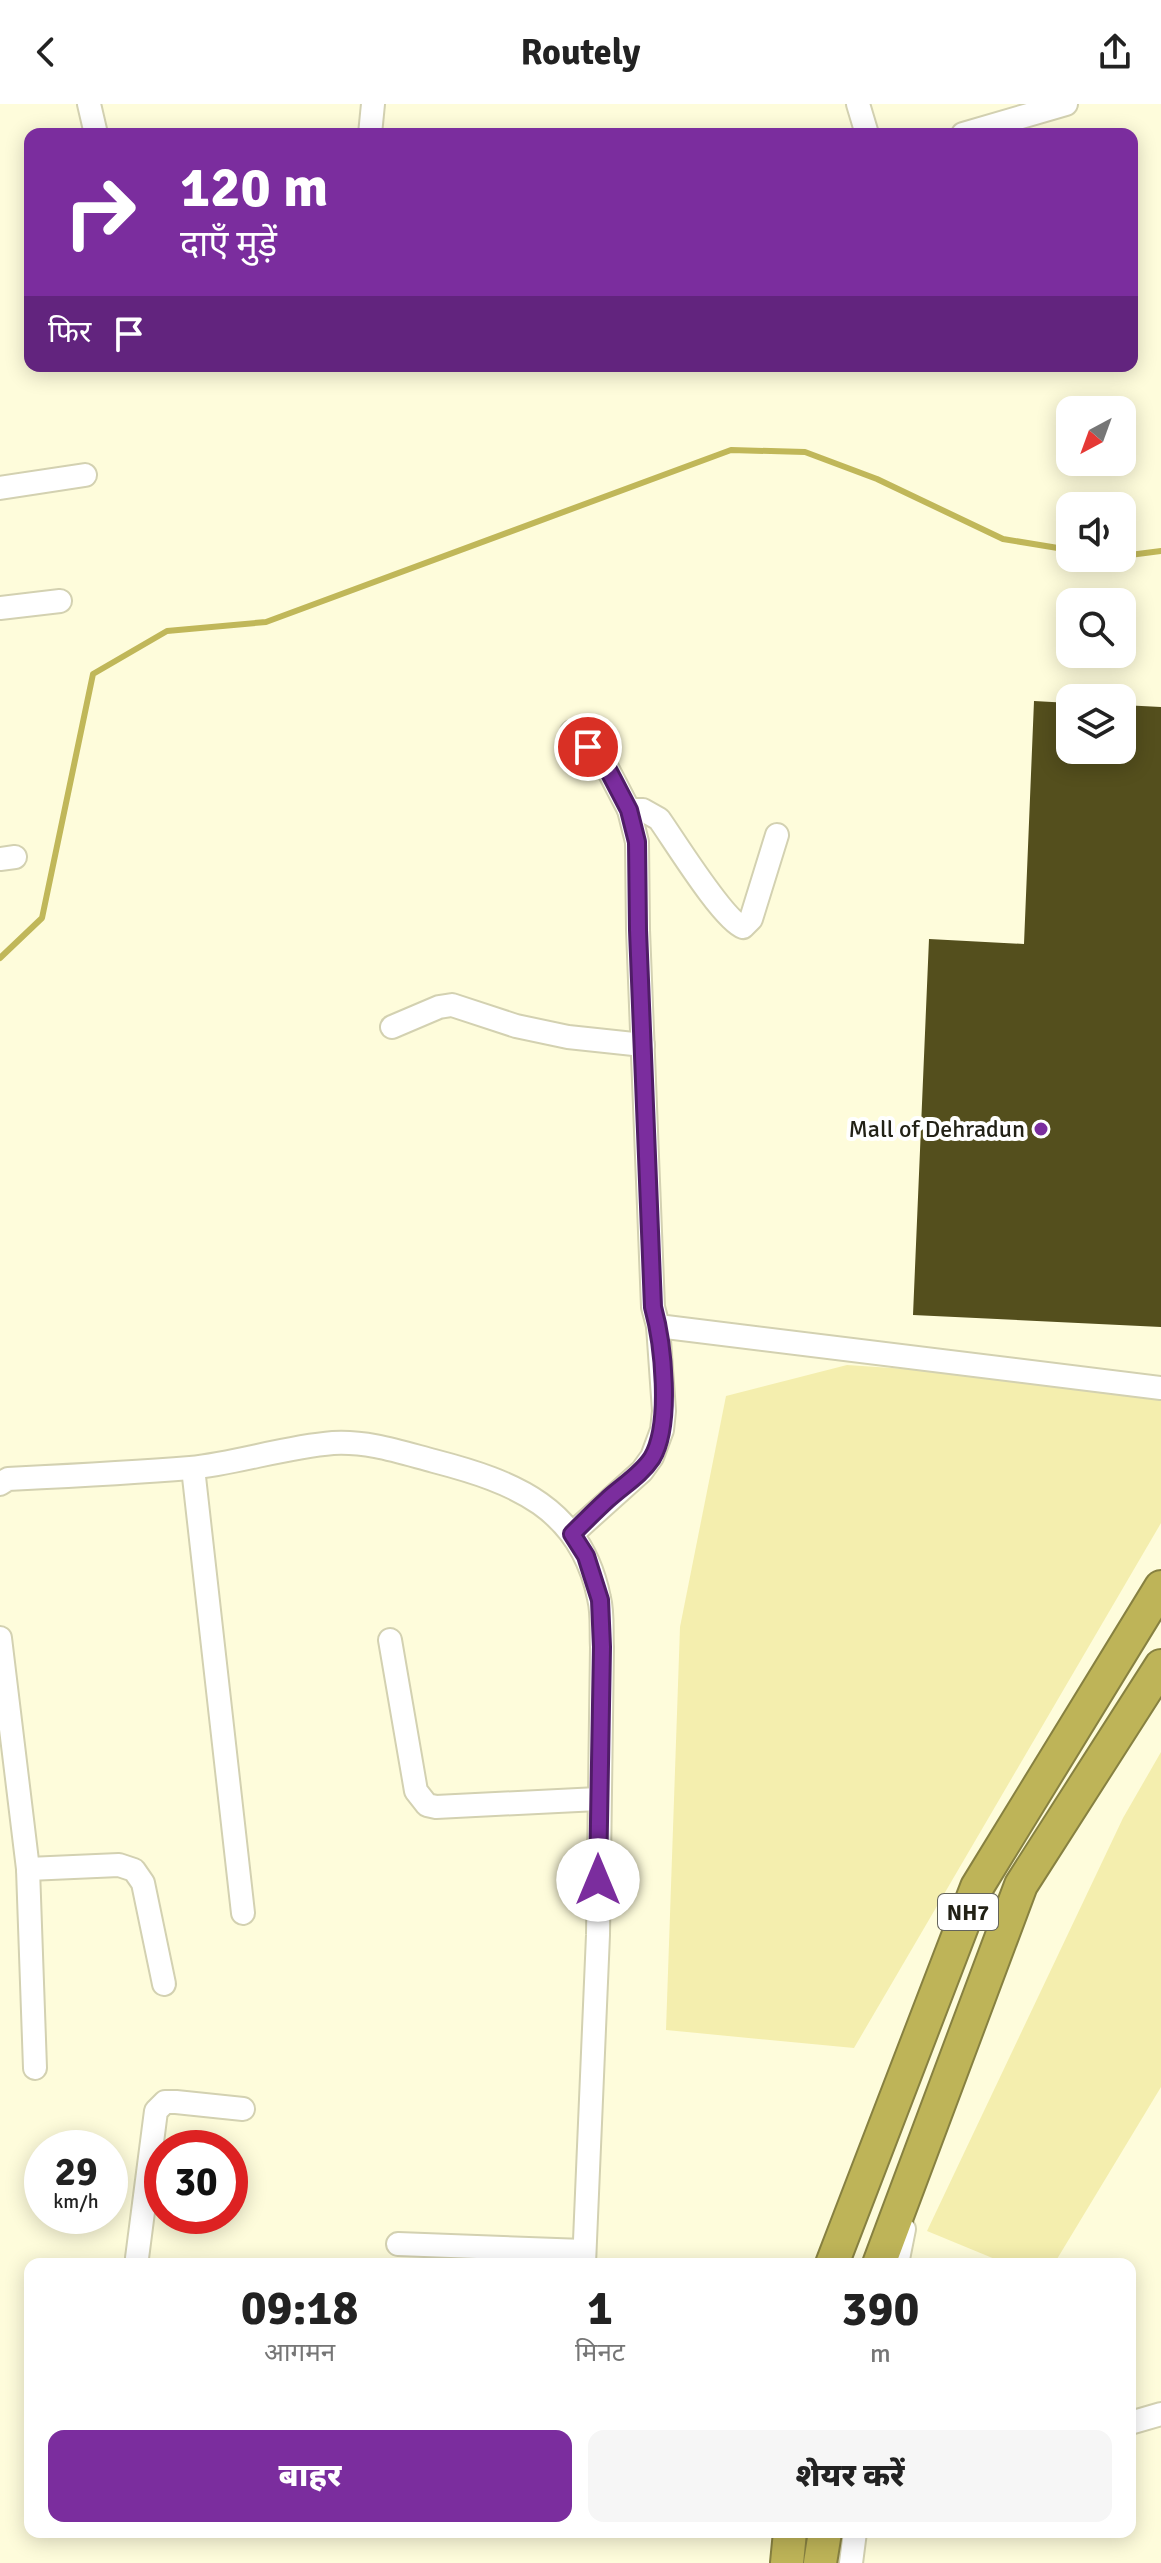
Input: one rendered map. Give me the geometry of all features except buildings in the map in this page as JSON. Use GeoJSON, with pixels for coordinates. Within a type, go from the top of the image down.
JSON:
{"type":"FeatureCollection","features":[{"type":"Feature","properties":{"kind":"highway","name":"NH7"},"geometry":{"type":"LineString","coordinates":[[834,2258],[977,1887],[1161,1587]]}},
{"type":"Feature","properties":{"kind":"highway","name":"NH7"},"geometry":{"type":"LineString","coordinates":[[881,2258],[1021,1885],[1161,1666]]}},
{"type":"Feature","properties":{"kind":"highway"},"geometry":{"type":"LineString","coordinates":[[787,2563],[789,2538]]}},
{"type":"Feature","properties":{"kind":"highway"},"geometry":{"type":"LineString","coordinates":[[820,2563],[824,2538]]}},
{"type":"Feature","properties":{"kind":"street"},"geometry":{"type":"LineString","coordinates":[[89,104],[95,128]]}},
{"type":"Feature","properties":{"kind":"street"},"geometry":{"type":"LineString","coordinates":[[371,128],[373,104]]}},
{"type":"Feature","properties":{"kind":"street"},"geometry":{"type":"LineString","coordinates":[[858,104],[865,128]]}},
{"type":"Feature","properties":{"kind":"street"},"geometry":{"type":"LineString","coordinates":[[980,128],[1038,108],[1066,104]]}},
{"type":"Feature","properties":{"kind":"street"},"geometry":{"type":"LineString","coordinates":[[0,488],[85,475]]}},
{"type":"Feature","properties":{"kind":"street"},"geometry":{"type":"LineString","coordinates":[[0,608],[60,601]]}},
{"type":"Feature","properties":{"kind":"street"},"geometry":{"type":"LineString","coordinates":[[572,732],[604,762],[629,810],[637,842],[653,1307],[658,1326],[664,1411],[662,1430],[652,1457],[642,1471],[572,1534]]}},
{"type":"Feature","properties":{"kind":"street"},"geometry":{"type":"LineString","coordinates":[[629,810],[643,810],[659,819],[724,911],[743,927],[751,919],[777,835]]}},
{"type":"Feature","properties":{"kind":"street"},"geometry":{"type":"LineString","coordinates":[[392,1027],[439,1007],[452,1005],[516,1026],[568,1037],[643,1045]]}},
{"type":"Feature","properties":{"kind":"street"},"geometry":{"type":"LineString","coordinates":[[658,1326],[1161,1388]]}},
{"type":"Feature","properties":{"kind":"street"},"geometry":{"type":"LineString","coordinates":[[0,1484],[8,1479],[193,1468],[298,1446],[337,1443],[370,1445],[461,1468],[506,1485],[547,1506],[572,1534],[586,1556],[600,1600],[602,1647],[598,1935],[584,2257],[398,2244]]}},
{"type":"Feature","properties":{"kind":"street"},"geometry":{"type":"LineString","coordinates":[[193,1468],[243,1913]]}},
{"type":"Feature","properties":{"kind":"street"},"geometry":{"type":"LineString","coordinates":[[0,1638],[28,1869],[35,2068]]}},
{"type":"Feature","properties":{"kind":"street"},"geometry":{"type":"LineString","coordinates":[[390,1640],[416,1791],[427,1805],[598,1799]]}},
{"type":"Feature","properties":{"kind":"street"},"geometry":{"type":"LineString","coordinates":[[28,1869],[119,1865],[134,1870],[143,1883],[164,1984]]}},
{"type":"Feature","properties":{"kind":"street"},"geometry":{"type":"LineString","coordinates":[[137,2258],[156,2111],[165,2102],[243,2109]]}},
{"type":"Feature","properties":{"kind":"street"},"geometry":{"type":"LineString","coordinates":[[898,2258],[924,2146]]}},
{"type":"Feature","properties":{"kind":"street"},"geometry":{"type":"LineString","coordinates":[[1136,2421],[1161,2414]]}},
{"type":"Feature","properties":{"kind":"street"},"geometry":{"type":"LineString","coordinates":[[851,2563],[854,2538]]}},
{"type":"Feature","properties":{"kind":"shaded area"},"geometry":{"type":"Polygon","coordinates":[[[847,1365],[1161,1386],[1161,1523],[854,2048],[666,2030],[680,1627],[726,1396],[847,1365]]]}},
{"type":"Feature","properties":{"kind":"shaded area"},"geometry":{"type":"Polygon","coordinates":[[[1161,1752],[1161,2087],[1058,2258],[992,2258],[927,2231],[1123,1818],[1161,1752]]]}},
{"type":"Feature","properties":{"kind":"waterway"},"geometry":{"type":"LineString","coordinates":[[0,958],[42,918],[93,674],[167,631],[266,622],[731,450],[805,452],[877,479],[1003,539],[1056,548]]}},
{"type":"Feature","properties":{"kind":"waterway"},"geometry":{"type":"LineString","coordinates":[[1136,554],[1161,551]]}},
{"type":"Feature","properties":{"kind":"place","name":"Mall of Dehradun"},"geometry":{"type":"Point","coordinates":[1041,1129]}},
{"type":"Feature","properties":{"kind":"route"},"geometry":{"type":"LineString","coordinates":[[588,747],[604,762],[629,810],[637,842],[653,1307],[658,1326],[664,1411],[662,1430],[652,1457],[642,1471],[572,1534],[586,1556],[600,1600],[598,1880]]}}]}
